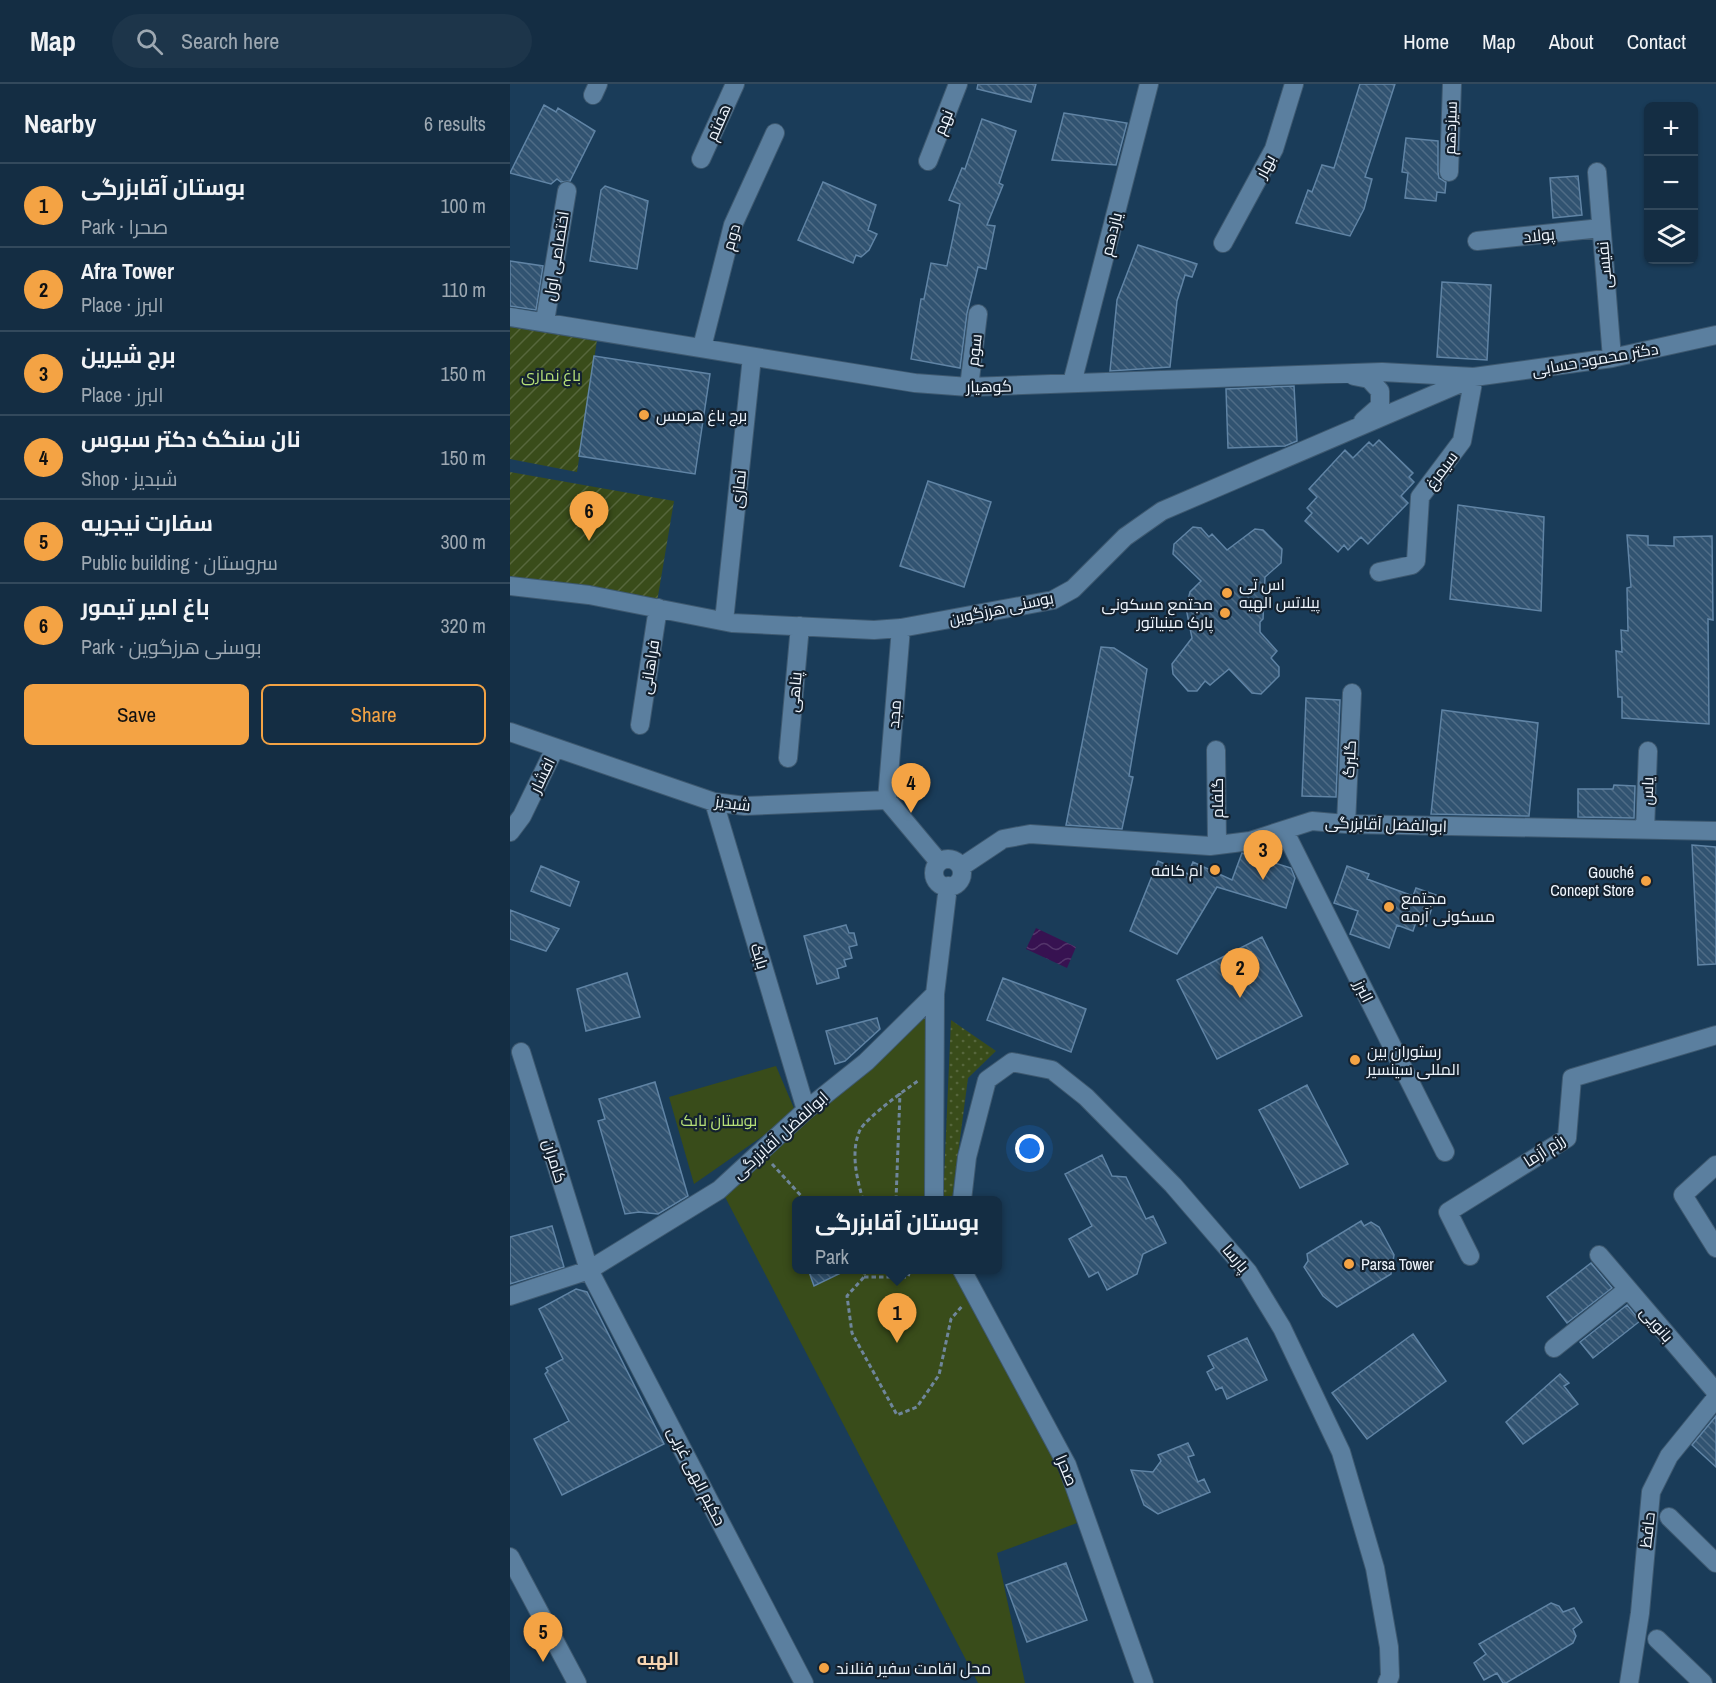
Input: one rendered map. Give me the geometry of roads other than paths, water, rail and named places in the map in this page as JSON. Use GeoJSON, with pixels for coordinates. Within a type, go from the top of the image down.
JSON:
{"type":"FeatureCollection","features":[{"type":"Feature","properties":{"kind":"street","name":"هفتم"},"geometry":{"type":"LineString","coordinates":[[701,159],[735,84]]}},
{"type":"Feature","properties":{"kind":"street","name":"نهم"},"geometry":{"type":"LineString","coordinates":[[928,160],[958,84]]}},
{"type":"Feature","properties":{"kind":"street","name":"یازدهم"},"geometry":{"type":"LineString","coordinates":[[1072,383],[1149,84]]}},
{"type":"Feature","properties":{"kind":"street","name":"بهار"},"geometry":{"type":"LineString","coordinates":[[1223,243],[1274,149],[1294,84]]}},
{"type":"Feature","properties":{"kind":"street","name":"سیزدهم"},"geometry":{"type":"LineString","coordinates":[[1449,172],[1452,84]]}},
{"type":"Feature","properties":{"kind":"street","name":"دوم"},"geometry":{"type":"LineString","coordinates":[[702,347],[733,225],[775,133]]}},
{"type":"Feature","properties":{"kind":"street","name":"نفیسی"},"geometry":{"type":"LineString","coordinates":[[1597,172],[1612,358]]}},
{"type":"Feature","properties":{"kind":"street","name":"اختصاصی اول"},"geometry":{"type":"LineString","coordinates":[[545,321],[567,191]]}},
{"type":"Feature","properties":{"kind":"street","name":"پولاد"},"geometry":{"type":"LineString","coordinates":[[1477,241],[1601,228]]}},
{"type":"Feature","properties":{"kind":"street","name":"سوم"},"geometry":{"type":"LineString","coordinates":[[969,387],[978,314]]}},
{"type":"Feature","properties":{"kind":"street","name":"کوهیار"},"geometry":{"type":"LineString","coordinates":[[510,317],[915,383],[969,387],[1382,372],[1474,377]]}},
{"type":"Feature","properties":{"kind":"street","name":"دکتر محمود حسابی"},"geometry":{"type":"LineString","coordinates":[[1474,377],[1612,358],[1716,335]]}},
{"type":"Feature","properties":{"kind":"street","name":"نمازی"},"geometry":{"type":"LineString","coordinates":[[724,621],[752,357]]}},
{"type":"Feature","properties":{"kind":"street"},"geometry":{"type":"LineString","coordinates":[[1344,374],[1369,379],[1380,391],[1380,406],[1356,428]]}},
{"type":"Feature","properties":{"kind":"street","name":"بوسنی هرزگوین"},"geometry":{"type":"LineString","coordinates":[[510,586],[589,595],[724,621],[874,630],[901,628],[1053,600],[1073,589],[1125,537],[1162,511],[1474,377]]}},
{"type":"Feature","properties":{"kind":"street","name":"سیمرغ"},"geometry":{"type":"LineString","coordinates":[[1379,572],[1412,565],[1416,561],[1420,497],[1462,441],[1474,377]]}},
{"type":"Feature","properties":{"kind":"street","name":"فراهانی"},"geometry":{"type":"LineString","coordinates":[[640,725],[658,608]]}},
{"type":"Feature","properties":{"kind":"street","name":"پناهی"},"geometry":{"type":"LineString","coordinates":[[788,758],[800,626]]}},
{"type":"Feature","properties":{"kind":"street","name":"مجد"},"geometry":{"type":"LineString","coordinates":[[887,800],[901,628]]}},
{"type":"Feature","properties":{"kind":"street","name":"گلبرگ"},"geometry":{"type":"LineString","coordinates":[[1346,824],[1352,693]]}},
{"type":"Feature","properties":{"kind":"street","name":"شبدیز"},"geometry":{"type":"LineString","coordinates":[[510,732],[714,802],[766,806],[887,800]]}},
{"type":"Feature","properties":{"kind":"street","name":"افشار"},"geometry":{"type":"LineString","coordinates":[[510,832],[522,816],[555,748]]}},
{"type":"Feature","properties":{"kind":"street","name":"گلفام"},"geometry":{"type":"LineString","coordinates":[[1216,750],[1217,845]]}},
{"type":"Feature","properties":{"kind":"street","name":"یاس"},"geometry":{"type":"LineString","coordinates":[[1645,830],[1648,751]]}},
{"type":"Feature","properties":{"kind":"street"},"geometry":{"type":"LineString","coordinates":[[887,800],[939,862]]}},
{"type":"Feature","properties":{"kind":"street","name":"بابک"},"geometry":{"type":"LineString","coordinates":[[714,802],[806,1110]]}},
{"type":"Feature","properties":{"kind":"street","name":"ابوالفضل آقابزرگی"},"geometry":{"type":"LineString","coordinates":[[961,867],[1003,839],[1030,834],[1217,845],[1250,841],[1312,821],[1346,824],[1716,831]]}},
{"type":"Feature","properties":{"kind":"street","name":"البرز"},"geometry":{"type":"LineString","coordinates":[[1284,830],[1445,1152]]}},
{"type":"Feature","properties":{"kind":"street"},"geometry":{"type":"LineString","coordinates":[[948,859],[961,867],[961,878],[958,882],[948,886],[935,878],[934,872],[939,862],[948,859]]}},
{"type":"Feature","properties":{"kind":"street"},"geometry":{"type":"LineString","coordinates":[[934,1196],[935,994],[948,886]]}},
{"type":"Feature","properties":{"kind":"street","name":"ابوالفضل آقابزرگی"},"geometry":{"type":"LineString","coordinates":[[510,1296],[589,1270],[719,1190],[806,1110],[866,1062],[935,994]]}},
{"type":"Feature","properties":{"kind":"street","name":"رزم آزما"},"geometry":{"type":"LineString","coordinates":[[1470,1256],[1448,1212],[1567,1138],[1572,1078],[1716,1035]]}},
{"type":"Feature","properties":{"kind":"street","name":"کامران"},"geometry":{"type":"LineString","coordinates":[[520,1052],[589,1270]]}},
{"type":"Feature","properties":{"kind":"street","name":"پارسا"},"geometry":{"type":"LineString","coordinates":[[962,1196],[967,1157],[987,1080],[1012,1062],[1052,1070],[1086,1097],[1173,1185],[1248,1272],[1282,1328],[1341,1452],[1375,1568],[1389,1647],[1390,1676],[1387,1683]]}},
{"type":"Feature","properties":{"kind":"street"},"geometry":{"type":"LineString","coordinates":[[1716,1165],[1683,1195],[1716,1248]]}},
{"type":"Feature","properties":{"kind":"street","name":"بانویی"},"geometry":{"type":"LineString","coordinates":[[1599,1255],[1716,1392]]}},
{"type":"Feature","properties":{"kind":"street","name":"حکیم الهی غربی"},"geometry":{"type":"LineString","coordinates":[[589,1270],[804,1683]]}},
{"type":"Feature","properties":{"kind":"street","name":"صحرا"},"geometry":{"type":"LineString","coordinates":[[964,1274],[1067,1465],[1144,1683]]}},
{"type":"Feature","properties":{"kind":"street"},"geometry":{"type":"LineString","coordinates":[[1554,1348],[1628,1289]]}},
{"type":"Feature","properties":{"kind":"street","name":"حافظ"},"geometry":{"type":"LineString","coordinates":[[1629,1683],[1640,1613],[1651,1492],[1669,1456],[1716,1398]]}},
{"type":"Feature","properties":{"kind":"street"},"geometry":{"type":"LineString","coordinates":[[1669,1517],[1716,1563]]}},
{"type":"Feature","properties":{"kind":"street"},"geometry":{"type":"LineString","coordinates":[[510,1557],[577,1683]]}},
{"type":"Feature","properties":{"kind":"street"},"geometry":{"type":"LineString","coordinates":[[1657,1640],[1703,1683]]}},
{"type":"Feature","properties":{"kind":"water"},"geometry":{"type":"Polygon","coordinates":[[[1036,928],[1076,947],[1067,968],[1026,949],[1036,928]]]}},
{"type":"Feature","properties":{"kind":"place","name":"برج باغ هرمس"},"geometry":{"type":"Point","coordinates":[644,415]}},
{"type":"Feature","properties":{"kind":"place","name":"باغ امیر تیمور"},"geometry":{"type":"Point","coordinates":[589,541]}},
{"type":"Feature","properties":{"kind":"place","name":"اس تی پیلاتس الهیه"},"geometry":{"type":"Point","coordinates":[1227,593]}},
{"type":"Feature","properties":{"kind":"place","name":"مجتمع مسکونی پارک مینیاتور"},"geometry":{"type":"Point","coordinates":[1225,613]}},
{"type":"Feature","properties":{"kind":"place","name":"نان سنگک دکتر سبوس"},"geometry":{"type":"Point","coordinates":[911,813]}},
{"type":"Feature","properties":{"kind":"place","name":"ام کافه"},"geometry":{"type":"Point","coordinates":[1215,870]}},
{"type":"Feature","properties":{"kind":"place","name":"برج شیرین"},"geometry":{"type":"Point","coordinates":[1263,880]}},
{"type":"Feature","properties":{"kind":"place","name":"Gouché Concept Store"},"geometry":{"type":"Point","coordinates":[1646,881]}},
{"type":"Feature","properties":{"kind":"place","name":"مجتمع مسکونی آرمه"},"geometry":{"type":"Point","coordinates":[1389,907]}},
{"type":"Feature","properties":{"kind":"place","name":"Afra Tower"},"geometry":{"type":"Point","coordinates":[1240,998]}},
{"type":"Feature","properties":{"kind":"place","name":"رستوران بین المللی سینسیر"},"geometry":{"type":"Point","coordinates":[1355,1060]}},
{"type":"Feature","properties":{"kind":"place","name":"Parsa Tower"},"geometry":{"type":"Point","coordinates":[1349,1264]}},
{"type":"Feature","properties":{"kind":"place","name":"بوستان آقابزرگی"},"geometry":{"type":"Point","coordinates":[897,1343]}},
{"type":"Feature","properties":{"kind":"place","name":"سفارت نیجریه"},"geometry":{"type":"Point","coordinates":[543,1662]}},
{"type":"Feature","properties":{"kind":"place","name":"محل اقامت سفیر فنلاند"},"geometry":{"type":"Point","coordinates":[824,1668]}},
{"type":"Feature","properties":{"kind":"district","name":"الهیه"},"geometry":{"type":"Point","coordinates":[658,1658]}},
{"type":"Feature","properties":{"kind":"park label","name":"باغ نمازی"},"geometry":{"type":"Point","coordinates":[551,375]}},
{"type":"Feature","properties":{"kind":"park label","name":"بوستان بابک"},"geometry":{"type":"Point","coordinates":[719,1120]}}]}
